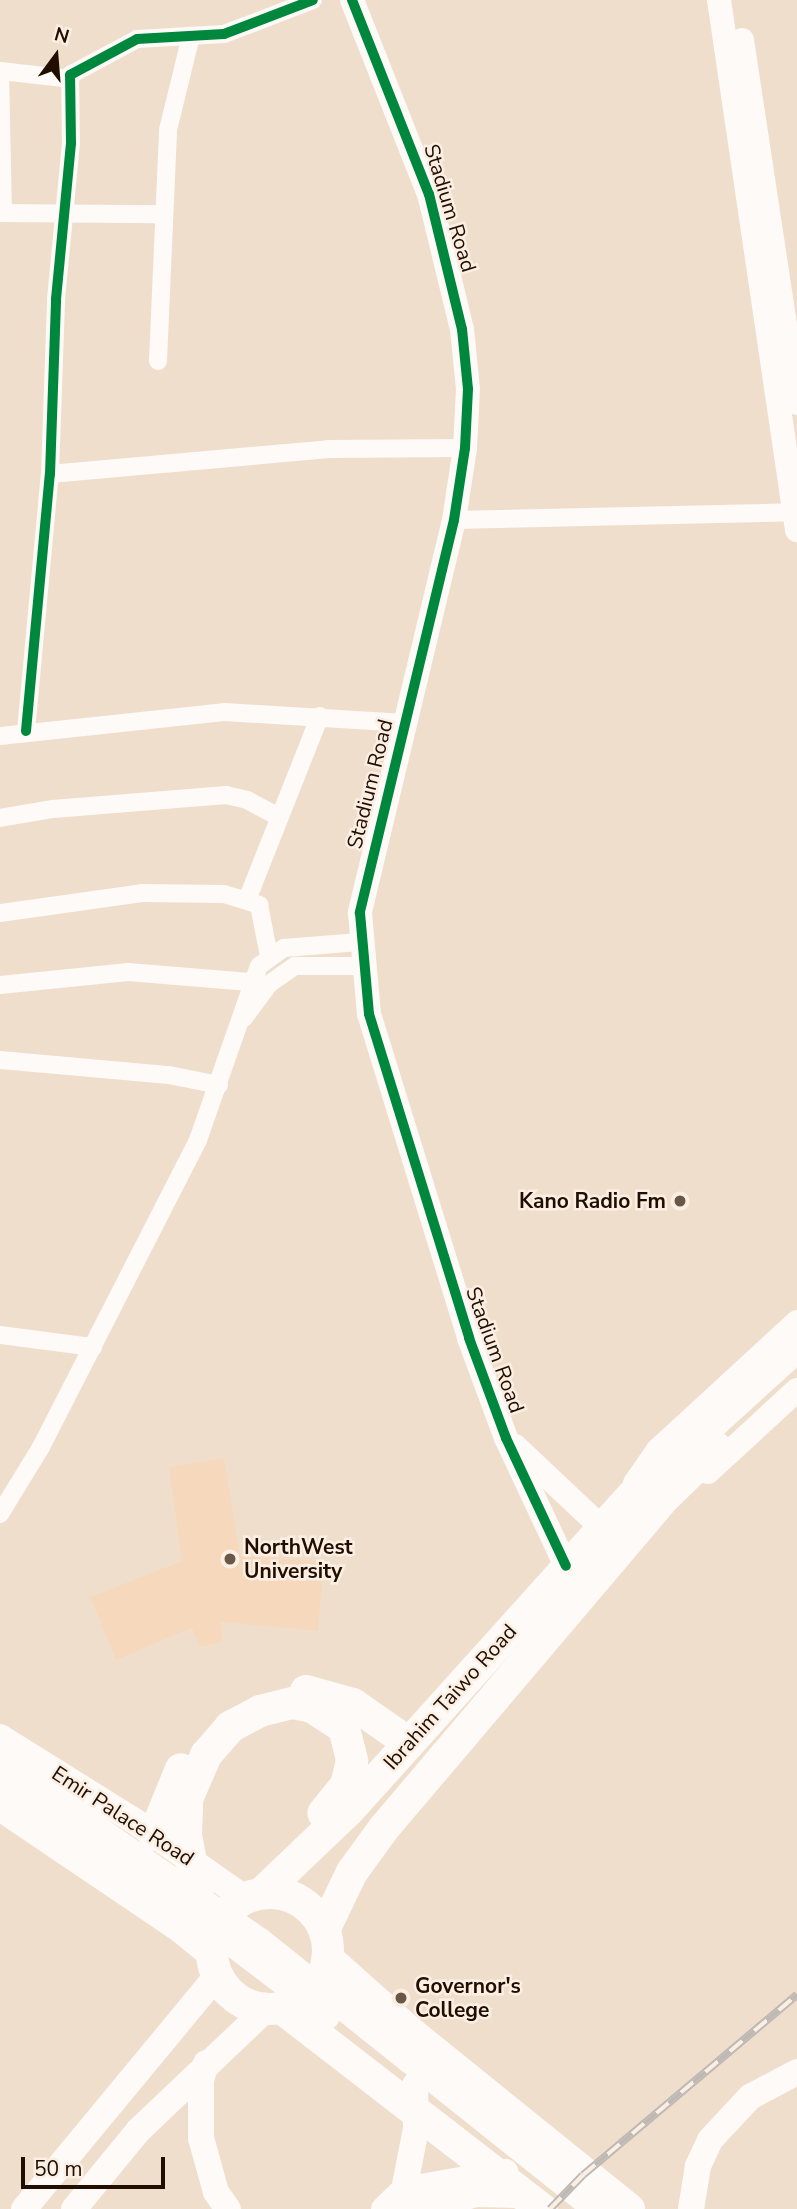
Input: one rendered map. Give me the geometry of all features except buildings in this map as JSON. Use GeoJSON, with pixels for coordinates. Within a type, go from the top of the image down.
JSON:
{"type":"FeatureCollection","features":[{"type":"Feature","properties":{"kind":"highway"},"geometry":{"type":"LineString","coordinates":[[648,1492],[791,1370]]}},
{"type":"Feature","properties":{"kind":"highway","name":"Ibrahim Taiwo Road"},"geometry":{"type":"LineString","coordinates":[[325,1928],[352,1872],[384,1828],[643,1526],[648,1492]]}},
{"type":"Feature","properties":{"kind":"highway","name":"Ibrahim Taiwo Road"},"geometry":{"type":"LineString","coordinates":[[264,1888],[409,1742],[602,1528],[648,1492]]}},
{"type":"Feature","properties":{"kind":"highway"},"geometry":{"type":"LineString","coordinates":[[154,1835],[194,1741],[209,1721],[256,1696],[285,1690],[334,1695],[372,1714],[409,1742]]}},
{"type":"Feature","properties":{"kind":"highway"},"geometry":{"type":"LineString","coordinates":[[198,1897],[186,1826],[194,1776],[230,1727],[278,1704],[312,1707],[330,1715],[344,1728],[352,1761],[346,1785],[307,1830],[264,1888],[226,1912],[214,1933],[215,1966],[237,1999],[274,2009],[527,2190]]}},
{"type":"Feature","properties":{"kind":"highway"},"geometry":{"type":"LineString","coordinates":[[264,1888],[299,1900],[325,1928],[329,1961],[313,1991],[274,2009]]}},
{"type":"Feature","properties":{"kind":"highway"},"geometry":{"type":"LineString","coordinates":[[329,1961],[423,2043],[629,2209]]}},
{"type":"Feature","properties":{"kind":"highway"},"geometry":{"type":"LineString","coordinates":[[411,2199],[475,2191],[527,2190]]}},
{"type":"Feature","properties":{"kind":"main road","name":"Emir Palace Road"},"geometry":{"type":"LineString","coordinates":[[0,1737],[154,1835],[264,1888]]}},
{"type":"Feature","properties":{"kind":"main road"},"geometry":{"type":"LineString","coordinates":[[0,1761],[415,2085],[527,2190],[569,2209]]}},
{"type":"Feature","properties":{"kind":"main road"},"geometry":{"type":"LineString","coordinates":[[0,1786],[86,1830],[198,1897],[282,1958],[596,2209]]}},
{"type":"Feature","properties":{"kind":"main road"},"geometry":{"type":"LineString","coordinates":[[0,1808],[179,1929],[215,1966],[24,2209]]}},
{"type":"Feature","properties":{"kind":"main road"},"geometry":{"type":"LineString","coordinates":[[75,2209],[138,2131],[206,2063],[274,2009]]}},
{"type":"Feature","properties":{"kind":"main road"},"geometry":{"type":"LineString","coordinates":[[206,2063],[201,2081],[201,2138],[216,2192],[228,2209]]}},
{"type":"Feature","properties":{"kind":"main road"},"geometry":{"type":"LineString","coordinates":[[691,2209],[698,2166],[710,2140],[750,2097],[797,2071]]}},
{"type":"Feature","properties":{"kind":"main road"},"geometry":{"type":"LineString","coordinates":[[384,2209],[411,2199],[416,2128],[415,2085]]}},
{"type":"Feature","properties":{"kind":"street"},"geometry":{"type":"LineString","coordinates":[[26,731],[50,474],[56,299],[65,216],[71,79],[74,69],[137,39],[224,34],[313,0]]}},
{"type":"Feature","properties":{"kind":"street","name":"Stadium Road"},"geometry":{"type":"LineString","coordinates":[[352,0],[424,182],[450,271],[467,377],[466,448],[454,520],[365,886],[362,954],[369,1014],[457,1304],[506,1438],[566,1566]]}},
{"type":"Feature","properties":{"kind":"street"},"geometry":{"type":"LineString","coordinates":[[454,520],[796,518],[719,0]]}},
{"type":"Feature","properties":{"kind":"street"},"geometry":{"type":"LineString","coordinates":[[736,0],[797,403]]}},
{"type":"Feature","properties":{"kind":"street"},"geometry":{"type":"LineString","coordinates":[[158,361],[168,130],[191,36]]}},
{"type":"Feature","properties":{"kind":"street"},"geometry":{"type":"LineString","coordinates":[[71,79],[0,71],[2,213],[65,216],[163,214]]}},
{"type":"Feature","properties":{"kind":"street"},"geometry":{"type":"LineString","coordinates":[[50,474],[329,449],[466,448]]}},
{"type":"Feature","properties":{"kind":"street"},"geometry":{"type":"LineString","coordinates":[[0,736],[26,731],[212,713],[320,716],[405,723]]}},
{"type":"Feature","properties":{"kind":"street"},"geometry":{"type":"LineString","coordinates":[[247,900],[320,716]]}},
{"type":"Feature","properties":{"kind":"street"},"geometry":{"type":"LineString","coordinates":[[0,818],[53,809],[226,795],[247,800],[279,817]]}},
{"type":"Feature","properties":{"kind":"street"},"geometry":{"type":"LineString","coordinates":[[0,914],[142,893],[224,894],[247,900],[262,911],[269,956]]}},
{"type":"Feature","properties":{"kind":"street"},"geometry":{"type":"LineString","coordinates":[[0,1514],[93,1347],[198,1140],[219,1085],[250,982],[269,956],[284,948],[362,954]]}},
{"type":"Feature","properties":{"kind":"street"},"geometry":{"type":"LineString","coordinates":[[238,1027],[269,984],[295,966],[362,954]]}},
{"type":"Feature","properties":{"kind":"street"},"geometry":{"type":"LineString","coordinates":[[0,985],[128,972],[250,982]]}},
{"type":"Feature","properties":{"kind":"street"},"geometry":{"type":"LineString","coordinates":[[0,1060],[169,1075],[219,1085]]}},
{"type":"Feature","properties":{"kind":"street","name":"Ibrahim Taiwo Road"},"geometry":{"type":"LineString","coordinates":[[648,1492],[640,1471],[658,1450],[797,1322]]}},
{"type":"Feature","properties":{"kind":"street"},"geometry":{"type":"LineString","coordinates":[[0,1335],[93,1347]]}},
{"type":"Feature","properties":{"kind":"street","name":"Ibrahim Taiwo Road"},"geometry":{"type":"LineString","coordinates":[[643,1526],[684,1495],[791,1370]]}},
{"type":"Feature","properties":{"kind":"street","name":"Stadium Road"},"geometry":{"type":"LineString","coordinates":[[506,1438],[602,1528]]}},
{"type":"Feature","properties":{"kind":"shaded area","name":"NorthWest University"},"geometry":{"type":"Polygon","coordinates":[[[224,1458],[240,1556],[324,1561],[318,1631],[221,1622],[222,1642],[200,1647],[192,1628],[116,1660],[90,1597],[182,1561],[169,1467],[224,1458]]]}},
{"type":"Feature","properties":{"kind":"railway"},"geometry":{"type":"LineString","coordinates":[[550,2209],[583,2175],[797,1995]]}},
{"type":"Feature","properties":{"kind":"cycle path"},"geometry":{"type":"LineString","coordinates":[[26,731],[50,474],[56,299],[71,143],[70,75],[137,39],[224,34],[313,0]]}},
{"type":"Feature","properties":{"kind":"cycle path"},"geometry":{"type":"LineString","coordinates":[[352,0],[429,194],[462,329],[468,389],[465,448],[454,520],[360,913],[369,1014],[469,1338],[506,1438],[566,1566]]}},
{"type":"Feature","properties":{"kind":"place","name":"Kano Radio Fm"},"geometry":{"type":"Point","coordinates":[680,1201]}},
{"type":"Feature","properties":{"kind":"place","name":"NorthWest University"},"geometry":{"type":"Point","coordinates":[230,1559]}},
{"type":"Feature","properties":{"kind":"place","name":"Governor's College"},"geometry":{"type":"Point","coordinates":[401,1998]}}]}
